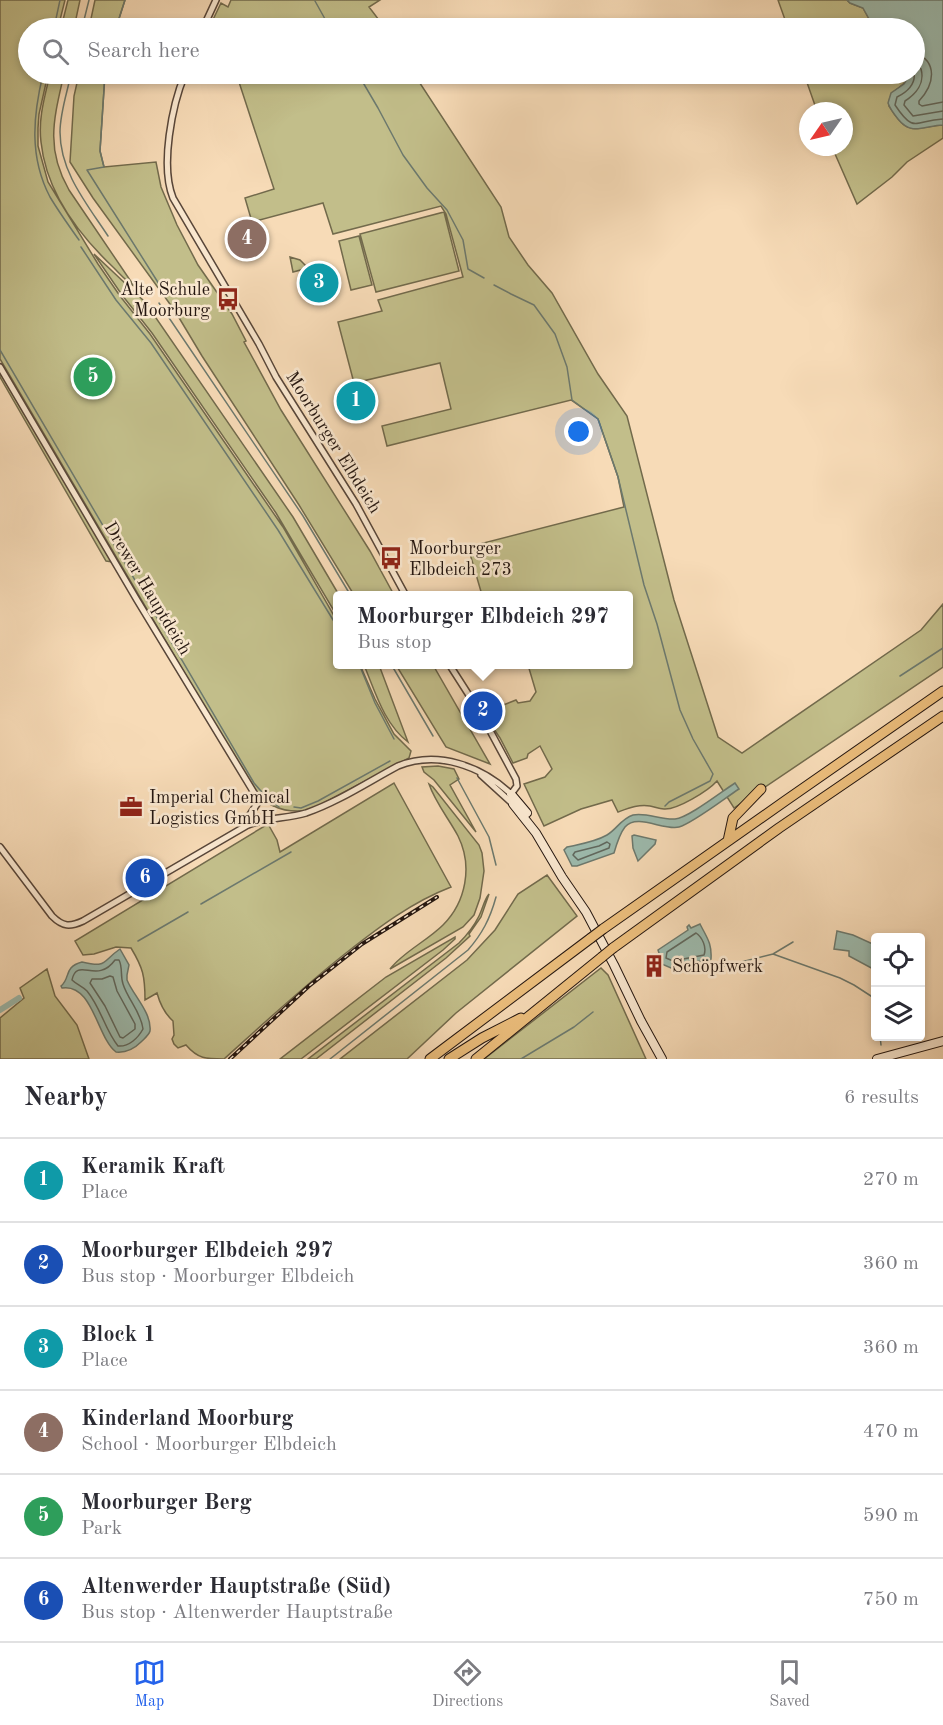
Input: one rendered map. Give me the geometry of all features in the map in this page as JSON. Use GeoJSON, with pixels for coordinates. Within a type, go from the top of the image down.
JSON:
{"type":"FeatureCollection","features":[{"type":"Feature","properties":{"kind":"highway"},"geometry":{"type":"LineString","coordinates":[[430,1059],[603,929],[943,691]]}},
{"type":"Feature","properties":{"kind":"highway"},"geometry":{"type":"LineString","coordinates":[[476,1059],[613,948],[779,828],[943,716]]}},
{"type":"Feature","properties":{"kind":"highway"},"geometry":{"type":"LineString","coordinates":[[728,841],[734,818],[761,789]]}},
{"type":"Feature","properties":{"kind":"highway"},"geometry":{"type":"LineString","coordinates":[[449,1059],[536,1010]]}},
{"type":"Feature","properties":{"kind":"street"},"geometry":{"type":"LineString","coordinates":[[208,18],[216,0]]}},
{"type":"Feature","properties":{"kind":"street","name":"Moorburger Elbdeich"},"geometry":{"type":"LineString","coordinates":[[181,84],[171,125],[168,174],[173,198],[276,377],[356,504],[403,591]]}},
{"type":"Feature","properties":{"kind":"street","name":"Drewer Hauptdeich"},"geometry":{"type":"LineString","coordinates":[[0,367],[259,801],[249,816],[252,823]]}},
{"type":"Feature","properties":{"kind":"street"},"geometry":{"type":"LineString","coordinates":[[452,669],[481,714],[516,779],[517,786],[512,794],[513,804]]}},
{"type":"Feature","properties":{"kind":"street"},"geometry":{"type":"LineString","coordinates":[[0,846],[52,916],[62,924],[71,926],[252,823],[310,811],[398,766],[428,759],[453,761],[494,779],[512,794],[534,821],[546,849]]}},
{"type":"Feature","properties":{"kind":"street"},"geometry":{"type":"LineString","coordinates":[[478,772],[513,804],[546,849],[586,912],[662,1059]]}},
{"type":"Feature","properties":{"kind":"street"},"geometry":{"type":"LineString","coordinates":[[877,1059],[943,1041]]}},
{"type":"Feature","properties":{"kind":"shaded area"},"geometry":{"type":"Polygon","coordinates":[[[0,0],[65,0],[60,18],[18,18],[18,84],[46,84],[39,114],[38,146],[48,182],[98,264],[150,334],[283,527],[333,614],[333,669],[362,669],[394,734],[411,751],[409,758],[310,810],[293,811],[278,808],[258,795],[0,359],[0,0]]]}},
{"type":"Feature","properties":{"kind":"shaded area"},"geometry":{"type":"Polygon","coordinates":[[[68,0],[80,0],[76,18],[64,18],[68,0]]]}},
{"type":"Feature","properties":{"kind":"shaded area"},"geometry":{"type":"Polygon","coordinates":[[[95,0],[125,0],[119,18],[91,18],[95,0]]]}},
{"type":"Feature","properties":{"kind":"shaded area"},"geometry":{"type":"Polygon","coordinates":[[[231,0],[380,0],[369,7],[377,18],[214,18],[221,3],[228,7],[231,0]]]}},
{"type":"Feature","properties":{"kind":"shaded area"},"geometry":{"type":"Polygon","coordinates":[[[778,0],[847,0],[863,8],[868,18],[784,18],[778,0]]]}},
{"type":"Feature","properties":{"kind":"shaded area"},"geometry":{"type":"Polygon","coordinates":[[[48,84],[62,84],[54,133],[54,146],[61,175],[134,286],[101,255],[77,227],[57,195],[44,160],[40,133],[42,107],[48,84]]]}},
{"type":"Feature","properties":{"kind":"shaded area"},"geometry":{"type":"Polygon","coordinates":[[[77,84],[104,84],[100,151],[104,167],[156,162],[161,187],[177,225],[198,265],[232,314],[246,341],[244,342],[281,410],[370,551],[392,591],[352,591],[175,311],[93,198],[70,162],[77,84]]]}},
{"type":"Feature","properties":{"kind":"shaded area"},"geometry":{"type":"Polygon","coordinates":[[[240,84],[421,84],[501,207],[509,237],[528,265],[552,293],[598,374],[627,416],[674,600],[718,737],[742,753],[921,630],[943,604],[943,667],[734,808],[717,781],[692,799],[670,808],[642,806],[618,812],[612,800],[581,809],[544,826],[524,784],[545,777],[552,769],[540,746],[528,754],[527,758],[513,763],[483,713],[516,700],[518,703],[530,701],[536,692],[529,669],[633,669],[633,591],[481,591],[468,547],[624,507],[618,477],[598,419],[571,400],[387,446],[382,426],[451,409],[440,363],[354,383],[338,322],[382,311],[378,300],[463,277],[446,214],[441,206],[333,234],[323,203],[252,222],[245,198],[274,189],[240,84]]]}},
{"type":"Feature","properties":{"kind":"shaded area"},"geometry":{"type":"Polygon","coordinates":[[[808,84],[904,84],[891,95],[889,100],[889,106],[902,123],[912,128],[943,125],[943,138],[907,162],[892,177],[857,204],[836,156],[853,156],[853,102],[814,102],[808,84]]]}},
{"type":"Feature","properties":{"kind":"shaded area"},"geometry":{"type":"Polygon","coordinates":[[[444,212],[459,271],[376,292],[360,234],[444,212]]]}},
{"type":"Feature","properties":{"kind":"shaded area"},"geometry":{"type":"Polygon","coordinates":[[[359,236],[372,285],[351,290],[339,241],[359,236]]]}},
{"type":"Feature","properties":{"kind":"shaded area"},"geometry":{"type":"Polygon","coordinates":[[[94,254],[145,302],[293,517],[337,591],[333,591],[333,609],[276,513],[152,333],[94,254]]]}},
{"type":"Feature","properties":{"kind":"shaded area"},"geometry":{"type":"Polygon","coordinates":[[[290,257],[300,260],[308,268],[293,272],[290,257]]]}},
{"type":"Feature","properties":{"kind":"shaded area"},"geometry":{"type":"Polygon","coordinates":[[[0,370],[113,562],[106,561],[0,377],[0,370]]]}},
{"type":"Feature","properties":{"kind":"shaded area"},"geometry":{"type":"Polygon","coordinates":[[[366,669],[381,669],[408,742],[386,717],[366,669]]]}},
{"type":"Feature","properties":{"kind":"shaded area"},"geometry":{"type":"Polygon","coordinates":[[[398,669],[435,669],[490,764],[446,747],[398,669]]]}},
{"type":"Feature","properties":{"kind":"shaded area"},"geometry":{"type":"Polygon","coordinates":[[[438,766],[454,769],[459,779],[450,785],[476,832],[422,767],[438,766]]]}},
{"type":"Feature","properties":{"kind":"shaded area"},"geometry":{"type":"Polygon","coordinates":[[[394,783],[451,887],[409,908],[371,934],[315,978],[224,1059],[203,1057],[194,1053],[186,1045],[178,1048],[174,1044],[173,1021],[163,1008],[157,993],[145,1000],[143,972],[131,948],[116,947],[83,955],[75,941],[268,824],[277,840],[280,852],[394,783]]]}},
{"type":"Feature","properties":{"kind":"shaded area"},"geometry":{"type":"Polygon","coordinates":[[[429,784],[479,845],[484,871],[480,898],[474,915],[463,927],[390,969],[451,916],[462,895],[465,883],[463,847],[429,784]]]}},
{"type":"Feature","properties":{"kind":"shaded area"},"geometry":{"type":"Polygon","coordinates":[[[547,875],[577,916],[456,1013],[407,1059],[340,1059],[467,960],[495,930],[518,894],[547,875]]]}},
{"type":"Feature","properties":{"kind":"shaded area"},"geometry":{"type":"Polygon","coordinates":[[[489,894],[481,917],[469,934],[470,936],[446,958],[316,1059],[308,1059],[459,943],[475,923],[489,894]]]}},
{"type":"Feature","properties":{"kind":"shaded area"},"geometry":{"type":"Polygon","coordinates":[[[455,937],[443,950],[301,1059],[280,1059],[386,977],[455,937]]]}},
{"type":"Feature","properties":{"kind":"shaded area"},"geometry":{"type":"Polygon","coordinates":[[[601,968],[608,975],[646,1059],[484,1059],[601,968]]]}},
{"type":"Feature","properties":{"kind":"shaded area"},"geometry":{"type":"Polygon","coordinates":[[[47,969],[55,996],[77,1025],[89,1059],[0,1059],[0,1018],[24,998],[20,988],[47,969]]]}},
{"type":"Feature","properties":{"kind":"water"},"geometry":{"type":"Polygon","coordinates":[[[847,0],[943,0],[943,125],[919,129],[909,128],[898,119],[888,103],[891,93],[904,84],[925,84],[925,18],[868,18],[863,8],[847,0]]]}},
{"type":"Feature","properties":{"kind":"water"},"geometry":{"type":"Polygon","coordinates":[[[735,783],[739,789],[685,825],[673,828],[643,822],[630,823],[622,832],[614,853],[572,866],[564,850],[610,833],[633,815],[681,818],[735,783]]]}},
{"type":"Feature","properties":{"kind":"water"},"geometry":{"type":"Polygon","coordinates":[[[632,836],[656,840],[655,844],[638,861],[633,848],[632,836]]]}},
{"type":"Feature","properties":{"kind":"water"},"geometry":{"type":"Polygon","coordinates":[[[700,924],[710,945],[711,959],[707,962],[698,961],[671,968],[662,964],[658,966],[655,962],[660,956],[658,950],[688,930],[689,925],[691,928],[700,924]]]}},
{"type":"Feature","properties":{"kind":"water"},"geometry":{"type":"Polygon","coordinates":[[[837,931],[871,943],[871,968],[849,956],[849,951],[834,949],[837,931]]]}},
{"type":"Feature","properties":{"kind":"water"},"geometry":{"type":"Polygon","coordinates":[[[120,949],[129,965],[127,980],[145,1011],[150,1031],[136,1047],[116,1052],[109,1045],[88,1002],[81,994],[61,986],[76,964],[104,963],[120,949]]]}},
{"type":"Feature","properties":{"kind":"waterway"},"geometry":{"type":"LineString","coordinates":[[56,18],[60,0]]}},
{"type":"Feature","properties":{"kind":"waterway"},"geometry":{"type":"LineString","coordinates":[[84,18],[89,0]]}},
{"type":"Feature","properties":{"kind":"waterway"},"geometry":{"type":"LineString","coordinates":[[119,18],[125,0]]}},
{"type":"Feature","properties":{"kind":"waterway"},"geometry":{"type":"LineString","coordinates":[[315,1],[324,18]]}},
{"type":"Feature","properties":{"kind":"waterway"},"geometry":{"type":"LineString","coordinates":[[41,84],[35,121],[39,167],[50,197],[79,240]]}},
{"type":"Feature","properties":{"kind":"waterway"},"geometry":{"type":"LineString","coordinates":[[69,84],[61,118],[61,147],[76,187],[108,236]]}},
{"type":"Feature","properties":{"kind":"waterway"},"geometry":{"type":"LineString","coordinates":[[104,84],[100,151],[104,167],[87,170],[159,284]]}},
{"type":"Feature","properties":{"kind":"waterway"},"geometry":{"type":"LineString","coordinates":[[364,84],[403,155],[427,188],[447,210],[463,240],[468,269],[484,278]]}},
{"type":"Feature","properties":{"kind":"waterway"},"geometry":{"type":"LineString","coordinates":[[81,247],[116,300],[151,343],[278,530],[333,620]]}},
{"type":"Feature","properties":{"kind":"waterway"},"geometry":{"type":"LineString","coordinates":[[494,285],[534,305],[555,334],[567,367],[572,400],[598,419],[618,477],[644,585],[680,710],[713,774],[710,781],[665,806]]}},
{"type":"Feature","properties":{"kind":"waterway"},"geometry":{"type":"LineString","coordinates":[[159,303],[303,516],[348,591]]}},
{"type":"Feature","properties":{"kind":"waterway"},"geometry":{"type":"LineString","coordinates":[[0,350],[254,783],[268,799],[279,807]]}},
{"type":"Feature","properties":{"kind":"waterway"},"geometry":{"type":"LineString","coordinates":[[900,676],[943,648]]}},
{"type":"Feature","properties":{"kind":"waterway"},"geometry":{"type":"LineString","coordinates":[[361,669],[375,703],[394,739]]}},
{"type":"Feature","properties":{"kind":"waterway"},"geometry":{"type":"LineString","coordinates":[[394,669],[433,736]]}},
{"type":"Feature","properties":{"kind":"waterway"},"geometry":{"type":"LineString","coordinates":[[294,807],[301,808],[318,801],[390,761]]}},
{"type":"Feature","properties":{"kind":"waterway"},"geometry":{"type":"LineString","coordinates":[[457,778],[489,837],[496,865]]}},
{"type":"Feature","properties":{"kind":"waterway"},"geometry":{"type":"LineString","coordinates":[[201,904],[291,852]]}},
{"type":"Feature","properties":{"kind":"waterway"},"geometry":{"type":"LineString","coordinates":[[330,1059],[468,950],[485,926],[496,897]]}},
{"type":"Feature","properties":{"kind":"waterway"},"geometry":{"type":"LineString","coordinates":[[138,941],[188,912]]}},
{"type":"Feature","properties":{"kind":"waterway"},"geometry":{"type":"LineString","coordinates":[[773,954],[793,942]]}},
{"type":"Feature","properties":{"kind":"waterway"},"geometry":{"type":"LineString","coordinates":[[708,961],[717,968],[773,954],[840,978],[871,996]]}},
{"type":"Feature","properties":{"kind":"waterway"},"geometry":{"type":"LineString","coordinates":[[0,1010],[19,998]]}},
{"type":"Feature","properties":{"kind":"waterway"},"geometry":{"type":"LineString","coordinates":[[521,1059],[574,1027],[593,1012]]}},
{"type":"Feature","properties":{"kind":"waterway"},"geometry":{"type":"LineString","coordinates":[[881,1041],[881,1045]]}},
{"type":"Feature","properties":{"kind":"railway"},"geometry":{"type":"LineString","coordinates":[[230,1059],[309,986],[362,944],[437,897]]}},
{"type":"Feature","properties":{"kind":"place","name":"Kinderland Moorburg"},"geometry":{"type":"Point","coordinates":[247,239]}},
{"type":"Feature","properties":{"kind":"place","name":"Block 1"},"geometry":{"type":"Point","coordinates":[319,283]}},
{"type":"Feature","properties":{"kind":"place","name":"Alte Schule Moorburg"},"geometry":{"type":"Point","coordinates":[228,299]}},
{"type":"Feature","properties":{"kind":"place","name":"Moorburger Berg"},"geometry":{"type":"Point","coordinates":[93,377]}},
{"type":"Feature","properties":{"kind":"place","name":"Keramik Kraft"},"geometry":{"type":"Point","coordinates":[356,401]}},
{"type":"Feature","properties":{"kind":"place","name":"Moorburger Elbdeich 273"},"geometry":{"type":"Point","coordinates":[391,558]}},
{"type":"Feature","properties":{"kind":"place","name":"Moorburger Elbdeich 297"},"geometry":{"type":"Point","coordinates":[483,711]}},
{"type":"Feature","properties":{"kind":"place","name":"Imperial Chemical Logistics GmbH"},"geometry":{"type":"Point","coordinates":[131,807]}},
{"type":"Feature","properties":{"kind":"place","name":"Altenwerder Hauptstraße (Süd)"},"geometry":{"type":"Point","coordinates":[145,878]}},
{"type":"Feature","properties":{"kind":"place","name":"Schöpfwerk"},"geometry":{"type":"Point","coordinates":[654,966]}}]}
